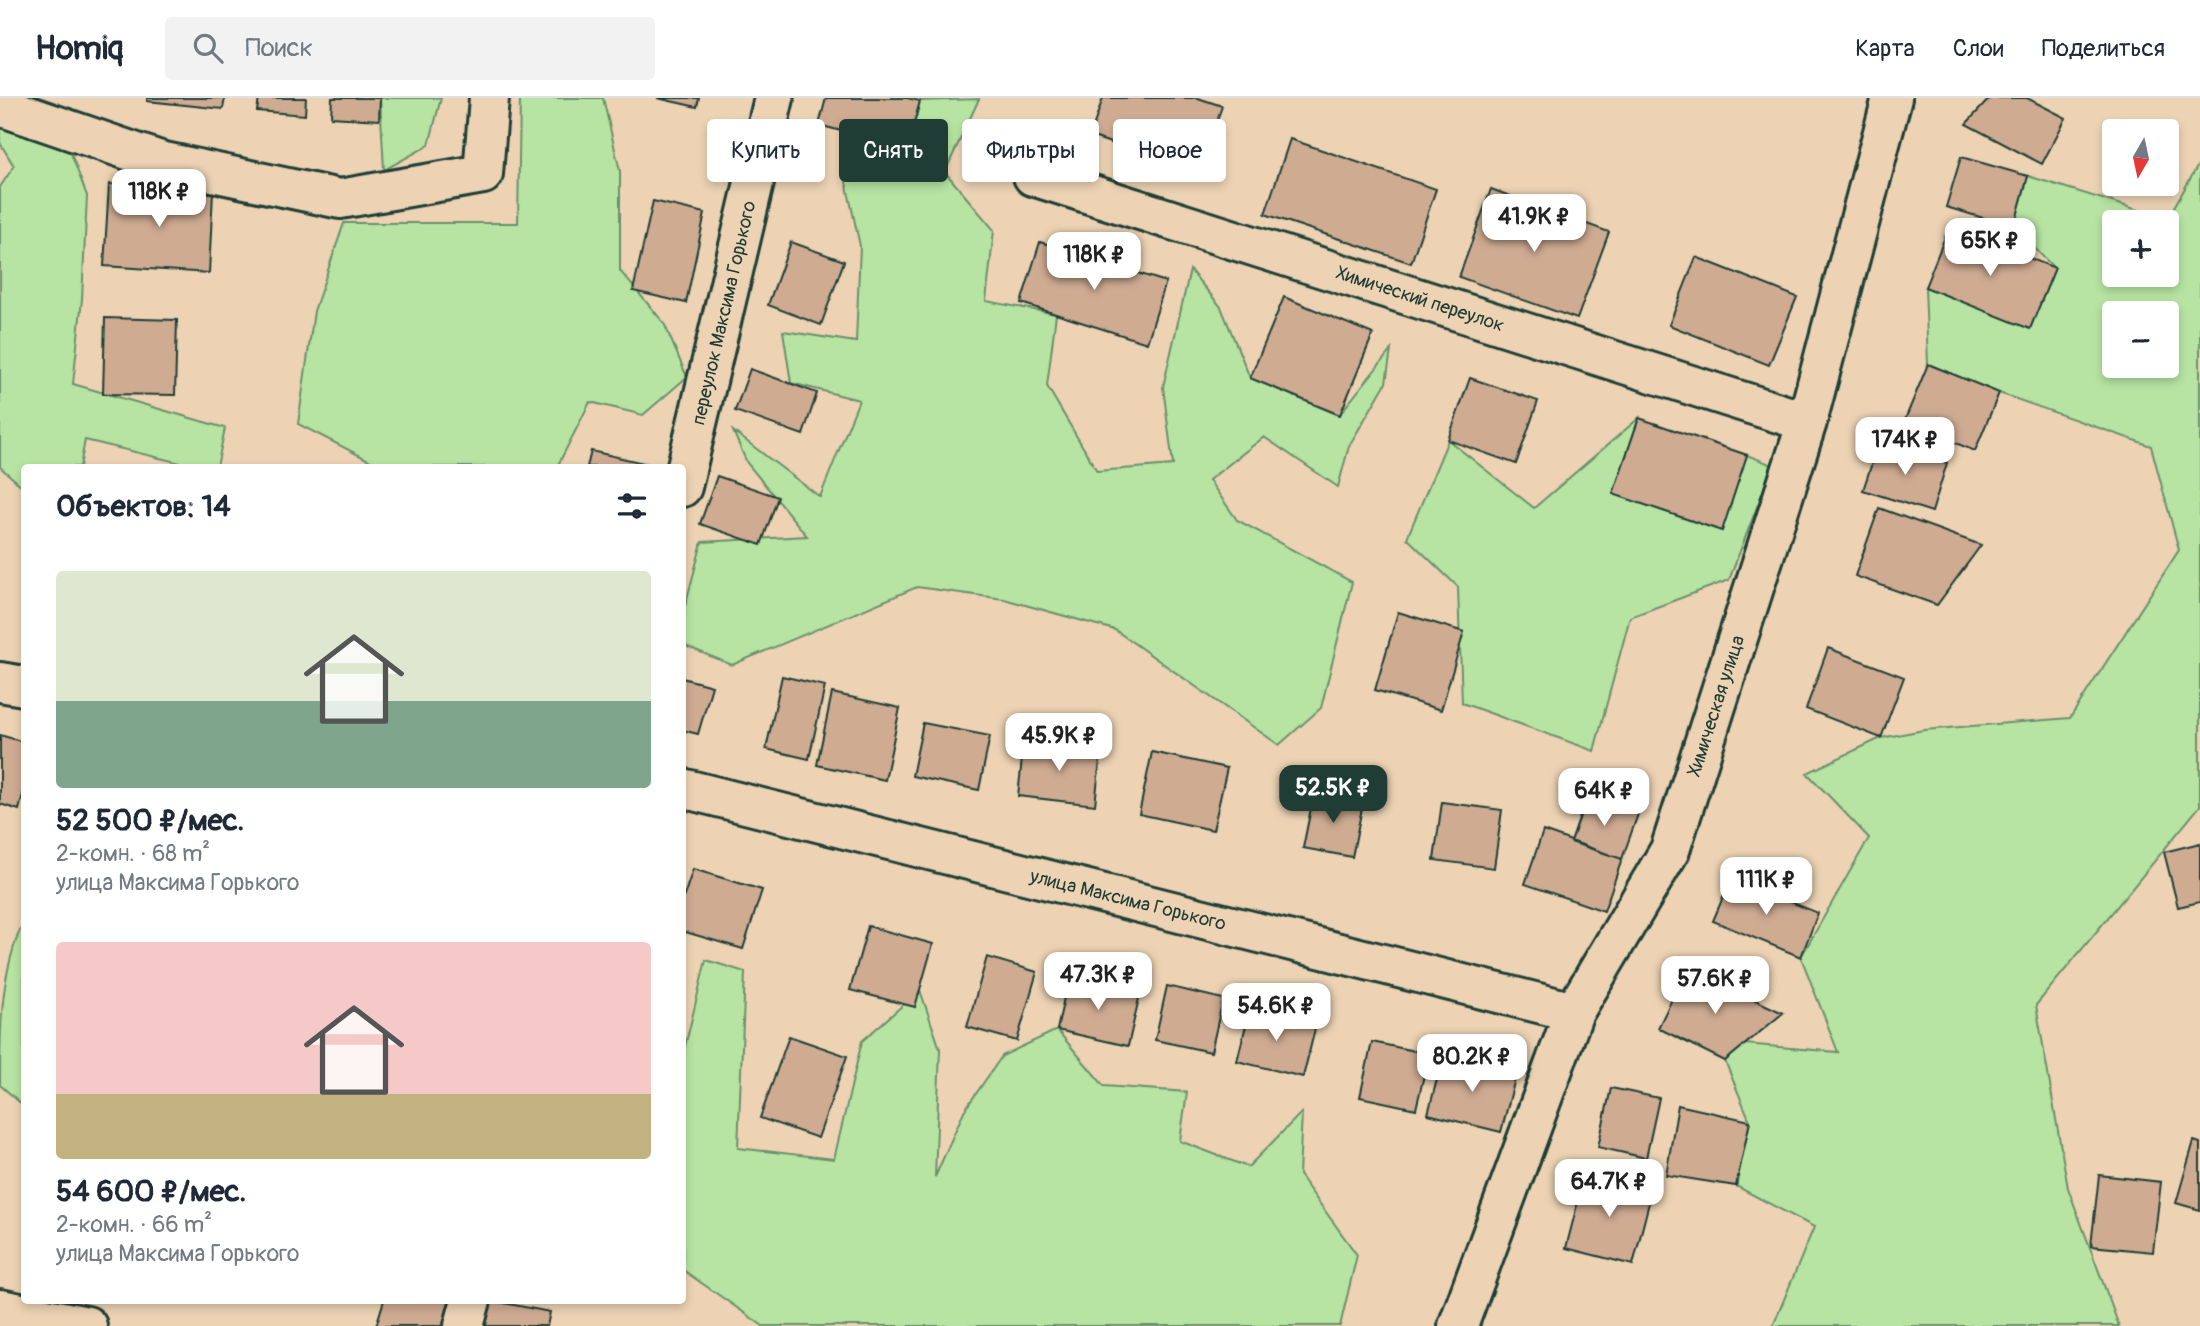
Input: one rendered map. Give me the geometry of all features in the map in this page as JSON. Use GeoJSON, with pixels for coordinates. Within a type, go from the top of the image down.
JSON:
{"type":"FeatureCollection","features":[{"type":"Feature","properties":{"kind":"street"},"geometry":{"type":"LineString","coordinates":[[0,106],[160,161],[340,199],[483,174],[489,98]]}},
{"type":"Feature","properties":{"kind":"street","name":"переулок Максима Горького"},"geometry":{"type":"LineString","coordinates":[[686,470],[774,98]]}},
{"type":"Feature","properties":{"kind":"street","name":"Химическая улица"},"geometry":{"type":"LineString","coordinates":[[1458,1326],[1574,1012],[1670,850],[1807,422],[1892,98]]}},
{"type":"Feature","properties":{"kind":"street","name":"Химический переулок"},"geometry":{"type":"LineString","coordinates":[[1052,182],[1807,422]]}},
{"type":"Feature","properties":{"kind":"street"},"geometry":{"type":"LineString","coordinates":[[0,682],[21,686]]}},
{"type":"Feature","properties":{"kind":"street","name":"улица Максима Горького"},"geometry":{"type":"LineString","coordinates":[[686,789],[1574,1012]]}},
{"type":"Feature","properties":{"kind":"street"},"geometry":{"type":"LineString","coordinates":[[464,1326],[470,1304]]}},
{"type":"Feature","properties":{"kind":"street"},"geometry":{"type":"LineString","coordinates":[[0,1309],[87,1326]]}},
{"type":"Feature","properties":{"kind":"green space"},"geometry":{"type":"Polygon","coordinates":[[[380,98],[441,98],[429,145],[384,170],[380,98]]]}},
{"type":"Feature","properties":{"kind":"green space"},"geometry":{"type":"Polygon","coordinates":[[[520,98],[603,98],[620,171],[620,271],[664,323],[687,377],[643,415],[590,402],[559,464],[376,464],[298,424],[314,311],[344,223],[518,223],[520,98]]]}},
{"type":"Feature","properties":{"kind":"green space"},"geometry":{"type":"Polygon","coordinates":[[[979,99],[970,119],[962,119],[962,136],[948,166],[948,119],[916,119],[920,101],[979,99]]]}},
{"type":"Feature","properties":{"kind":"green space"},"geometry":{"type":"Polygon","coordinates":[[[0,126],[61,127],[87,196],[82,299],[73,384],[225,428],[218,464],[185,464],[85,440],[81,464],[21,464],[21,485],[0,467],[0,187],[14,166],[0,143],[0,126]]]}},
{"type":"Feature","properties":{"kind":"green space"},"geometry":{"type":"Polygon","coordinates":[[[2200,162],[2200,806],[2036,1005],[2068,1188],[2119,1326],[1773,1326],[1814,1227],[1736,1186],[1750,1121],[1725,1061],[1745,1044],[1838,1052],[1801,957],[1869,838],[1807,773],[1881,738],[1924,730],[2070,718],[2179,550],[2151,446],[1999,393],[1928,364],[1925,287],[2030,328],[2054,268],[2014,227],[2028,176],[2138,210],[2102,210],[2102,287],[2179,287],[2179,210],[2172,210],[2200,162]]]}},
{"type":"Feature","properties":{"kind":"green space"},"geometry":{"type":"Polygon","coordinates":[[[948,176],[994,230],[986,301],[1056,314],[1047,386],[1097,471],[1173,465],[1163,387],[1190,270],[1221,307],[1250,378],[1339,415],[1391,350],[1386,383],[1349,446],[1338,487],[1264,437],[1209,480],[1237,520],[1352,582],[1321,708],[1279,745],[1115,630],[1004,599],[917,587],[732,665],[686,646],[686,603],[702,542],[807,536],[747,463],[733,431],[820,497],[859,400],[791,383],[783,331],[856,342],[860,246],[846,182],[948,182],[948,176]]]}},
{"type":"Feature","properties":{"kind":"green space"},"geometry":{"type":"Polygon","coordinates":[[[1639,418],[1613,494],[1721,531],[1747,455],[1773,465],[1729,580],[1630,617],[1594,751],[1462,703],[1458,587],[1407,538],[1448,440],[1534,508],[1639,418]]]}},
{"type":"Feature","properties":{"kind":"green space"},"geometry":{"type":"Polygon","coordinates":[[[21,928],[21,1103],[0,1085],[3,1002],[21,928]]]}},
{"type":"Feature","properties":{"kind":"green space"},"geometry":{"type":"Polygon","coordinates":[[[706,960],[745,972],[738,1148],[834,1159],[862,1041],[920,990],[940,1049],[935,1177],[964,1111],[1002,1056],[1057,1030],[1104,1086],[1187,1092],[1180,1141],[1248,1167],[1302,1112],[1299,1175],[1357,1255],[1340,1326],[763,1326],[686,1272],[686,1043],[706,960]]]}},
{"type":"Feature","properties":{"kind":"building"},"geometry":{"type":"Polygon","coordinates":[[[147,98],[225,98],[223,109],[147,101],[147,98]]]}},
{"type":"Feature","properties":{"kind":"building"},"geometry":{"type":"Polygon","coordinates":[[[259,98],[306,98],[305,115],[257,111],[259,98]]]}},
{"type":"Feature","properties":{"kind":"building"},"geometry":{"type":"Polygon","coordinates":[[[332,98],[380,98],[379,120],[331,117],[332,98]]]}},
{"type":"Feature","properties":{"kind":"building"},"geometry":{"type":"Polygon","coordinates":[[[657,98],[699,98],[697,107],[657,98]]]}},
{"type":"Feature","properties":{"kind":"building"},"geometry":{"type":"Polygon","coordinates":[[[826,98],[907,98],[920,101],[915,119],[839,119],[839,130],[825,127],[825,119],[821,119],[826,98]]]}},
{"type":"Feature","properties":{"kind":"building"},"geometry":{"type":"Polygon","coordinates":[[[1103,98],[1198,98],[1222,106],[1218,119],[1113,119],[1113,144],[1099,139],[1099,119],[1096,119],[1103,98]]]}},
{"type":"Feature","properties":{"kind":"building"},"geometry":{"type":"Polygon","coordinates":[[[1990,98],[2027,98],[2066,118],[2042,164],[1966,124],[1990,98]]]}},
{"type":"Feature","properties":{"kind":"building"},"geometry":{"type":"Polygon","coordinates":[[[1290,139],[1436,189],[1411,263],[1265,214],[1290,139]]]}},
{"type":"Feature","properties":{"kind":"building"},"geometry":{"type":"Polygon","coordinates":[[[1961,157],[2028,176],[2014,227],[1946,207],[1961,157]]]}},
{"type":"Feature","properties":{"kind":"building"},"geometry":{"type":"Polygon","coordinates":[[[109,184],[213,191],[209,273],[104,266],[109,184]]]}},
{"type":"Feature","properties":{"kind":"building"},"geometry":{"type":"Polygon","coordinates":[[[1491,189],[1609,232],[1577,319],[1459,277],[1491,189]]]}},
{"type":"Feature","properties":{"kind":"building"},"geometry":{"type":"Polygon","coordinates":[[[653,201],[705,213],[686,303],[633,291],[653,201]]]}},
{"type":"Feature","properties":{"kind":"building"},"geometry":{"type":"Polygon","coordinates":[[[1949,227],[2055,268],[2030,329],[1925,287],[1949,227]]]}},
{"type":"Feature","properties":{"kind":"building"},"geometry":{"type":"Polygon","coordinates":[[[791,242],[844,261],[821,325],[768,305],[791,242]]]}},
{"type":"Feature","properties":{"kind":"building"},"geometry":{"type":"Polygon","coordinates":[[[1040,242],[1166,282],[1147,343],[1021,303],[1040,242]]]}},
{"type":"Feature","properties":{"kind":"building"},"geometry":{"type":"Polygon","coordinates":[[[1696,257],[1797,297],[1769,365],[1669,325],[1696,257]]]}},
{"type":"Feature","properties":{"kind":"building"},"geometry":{"type":"Polygon","coordinates":[[[1284,297],[1373,334],[1340,415],[1250,378],[1284,297]]]}},
{"type":"Feature","properties":{"kind":"building"},"geometry":{"type":"Polygon","coordinates":[[[105,318],[177,320],[175,395],[103,394],[105,318]]]}},
{"type":"Feature","properties":{"kind":"building"},"geometry":{"type":"Polygon","coordinates":[[[1928,364],[1999,393],[1975,451],[1904,422],[1928,364]]]}},
{"type":"Feature","properties":{"kind":"building"},"geometry":{"type":"Polygon","coordinates":[[[750,369],[817,393],[803,435],[735,411],[750,369]]]}},
{"type":"Feature","properties":{"kind":"building"},"geometry":{"type":"Polygon","coordinates":[[[1470,378],[1538,401],[1516,464],[1448,440],[1470,378]]]}},
{"type":"Feature","properties":{"kind":"building"},"geometry":{"type":"Polygon","coordinates":[[[1639,418],[1747,455],[1722,531],[1613,494],[1639,418]]]}},
{"type":"Feature","properties":{"kind":"building"},"geometry":{"type":"Polygon","coordinates":[[[1879,442],[1947,463],[1932,512],[1863,490],[1879,442]]]}},
{"type":"Feature","properties":{"kind":"building"},"geometry":{"type":"Polygon","coordinates":[[[591,451],[648,464],[588,464],[591,451]]]}},
{"type":"Feature","properties":{"kind":"building"},"geometry":{"type":"Polygon","coordinates":[[[717,476],[778,497],[761,545],[700,524],[717,476]]]}},
{"type":"Feature","properties":{"kind":"building"},"geometry":{"type":"Polygon","coordinates":[[[1879,508],[1981,545],[1937,605],[1855,576],[1879,508]]]}},
{"type":"Feature","properties":{"kind":"building"},"geometry":{"type":"Polygon","coordinates":[[[1398,612],[1464,632],[1441,710],[1375,690],[1398,612]]]}},
{"type":"Feature","properties":{"kind":"building"},"geometry":{"type":"Polygon","coordinates":[[[1828,648],[1904,677],[1881,738],[1806,709],[1828,648]]]}},
{"type":"Feature","properties":{"kind":"building"},"geometry":{"type":"Polygon","coordinates":[[[782,676],[825,686],[809,759],[766,749],[782,676]]]}},
{"type":"Feature","properties":{"kind":"building"},"geometry":{"type":"Polygon","coordinates":[[[686,679],[712,686],[698,734],[686,731],[686,679]]]}},
{"type":"Feature","properties":{"kind":"building"},"geometry":{"type":"Polygon","coordinates":[[[832,693],[900,708],[885,780],[817,765],[832,693]]]}},
{"type":"Feature","properties":{"kind":"building"},"geometry":{"type":"Polygon","coordinates":[[[923,723],[990,736],[979,790],[912,776],[923,723]]]}},
{"type":"Feature","properties":{"kind":"building"},"geometry":{"type":"Polygon","coordinates":[[[0,735],[21,741],[21,802],[19,810],[0,804],[0,735]]]}},
{"type":"Feature","properties":{"kind":"building"},"geometry":{"type":"Polygon","coordinates":[[[1024,740],[1101,750],[1095,805],[1018,796],[1024,740]]]}},
{"type":"Feature","properties":{"kind":"building"},"geometry":{"type":"Polygon","coordinates":[[[1152,752],[1227,768],[1213,830],[1139,814],[1152,752]]]}},
{"type":"Feature","properties":{"kind":"building"},"geometry":{"type":"Polygon","coordinates":[[[1314,793],[1363,803],[1352,857],[1303,848],[1314,793]]]}},
{"type":"Feature","properties":{"kind":"building"},"geometry":{"type":"Polygon","coordinates":[[[1587,796],[1638,814],[1622,859],[1571,842],[1587,796]]]}},
{"type":"Feature","properties":{"kind":"building"},"geometry":{"type":"Polygon","coordinates":[[[1442,802],[1502,810],[1494,868],[1434,860],[1442,802]]]}},
{"type":"Feature","properties":{"kind":"building"},"geometry":{"type":"Polygon","coordinates":[[[1543,831],[1622,859],[1604,911],[1525,884],[1543,831]]]}},
{"type":"Feature","properties":{"kind":"building"},"geometry":{"type":"Polygon","coordinates":[[[2200,843],[2200,902],[2178,907],[2164,852],[2200,843]]]}},
{"type":"Feature","properties":{"kind":"building"},"geometry":{"type":"Polygon","coordinates":[[[693,869],[762,890],[743,949],[686,932],[686,890],[693,869]]]}},
{"type":"Feature","properties":{"kind":"building"},"geometry":{"type":"Polygon","coordinates":[[[1731,878],[1818,913],[1801,957],[1713,921],[1731,878]]]}},
{"type":"Feature","properties":{"kind":"building"},"geometry":{"type":"Polygon","coordinates":[[[868,926],[933,944],[915,1007],[850,990],[868,926]]]}},
{"type":"Feature","properties":{"kind":"building"},"geometry":{"type":"Polygon","coordinates":[[[987,957],[1037,972],[1017,1041],[967,1027],[987,957]]]}},
{"type":"Feature","properties":{"kind":"building"},"geometry":{"type":"Polygon","coordinates":[[[1687,968],[1783,1013],[1725,1061],[1658,1028],[1687,968]]]}},
{"type":"Feature","properties":{"kind":"building"},"geometry":{"type":"Polygon","coordinates":[[[1068,979],[1140,994],[1128,1046],[1057,1030],[1068,979]]]}},
{"type":"Feature","properties":{"kind":"building"},"geometry":{"type":"Polygon","coordinates":[[[1167,986],[1223,999],[1211,1052],[1155,1040],[1167,986]]]}},
{"type":"Feature","properties":{"kind":"building"},"geometry":{"type":"Polygon","coordinates":[[[1250,1009],[1316,1025],[1303,1077],[1237,1061],[1250,1009]]]}},
{"type":"Feature","properties":{"kind":"building"},"geometry":{"type":"Polygon","coordinates":[[[789,1036],[847,1056],[818,1138],[760,1118],[789,1036]]]}},
{"type":"Feature","properties":{"kind":"building"},"geometry":{"type":"Polygon","coordinates":[[[1372,1042],[1429,1054],[1416,1109],[1360,1097],[1372,1042]]]}},
{"type":"Feature","properties":{"kind":"building"},"geometry":{"type":"Polygon","coordinates":[[[1443,1056],[1516,1075],[1501,1132],[1428,1114],[1443,1056]]]}},
{"type":"Feature","properties":{"kind":"building"},"geometry":{"type":"Polygon","coordinates":[[[1611,1088],[1659,1098],[1646,1158],[1598,1147],[1611,1088]]]}},
{"type":"Feature","properties":{"kind":"building"},"geometry":{"type":"Polygon","coordinates":[[[1678,1105],[1750,1121],[1736,1186],[1666,1175],[1678,1105]]]}},
{"type":"Feature","properties":{"kind":"building"},"geometry":{"type":"Polygon","coordinates":[[[2194,1141],[2200,1143],[2200,1210],[2176,1203],[2194,1141]]]}},
{"type":"Feature","properties":{"kind":"building"},"geometry":{"type":"Polygon","coordinates":[[[1585,1174],[1652,1191],[1633,1265],[1566,1248],[1585,1174]]]}},
{"type":"Feature","properties":{"kind":"building"},"geometry":{"type":"Polygon","coordinates":[[[2099,1175],[2161,1182],[2153,1252],[2091,1246],[2099,1175]]]}},
{"type":"Feature","properties":{"kind":"building"},"geometry":{"type":"Polygon","coordinates":[[[383,1304],[455,1304],[449,1326],[376,1326],[383,1304]]]}},
{"type":"Feature","properties":{"kind":"building"},"geometry":{"type":"Polygon","coordinates":[[[487,1304],[509,1304],[550,1312],[547,1326],[482,1326],[487,1304]]]}}]}
